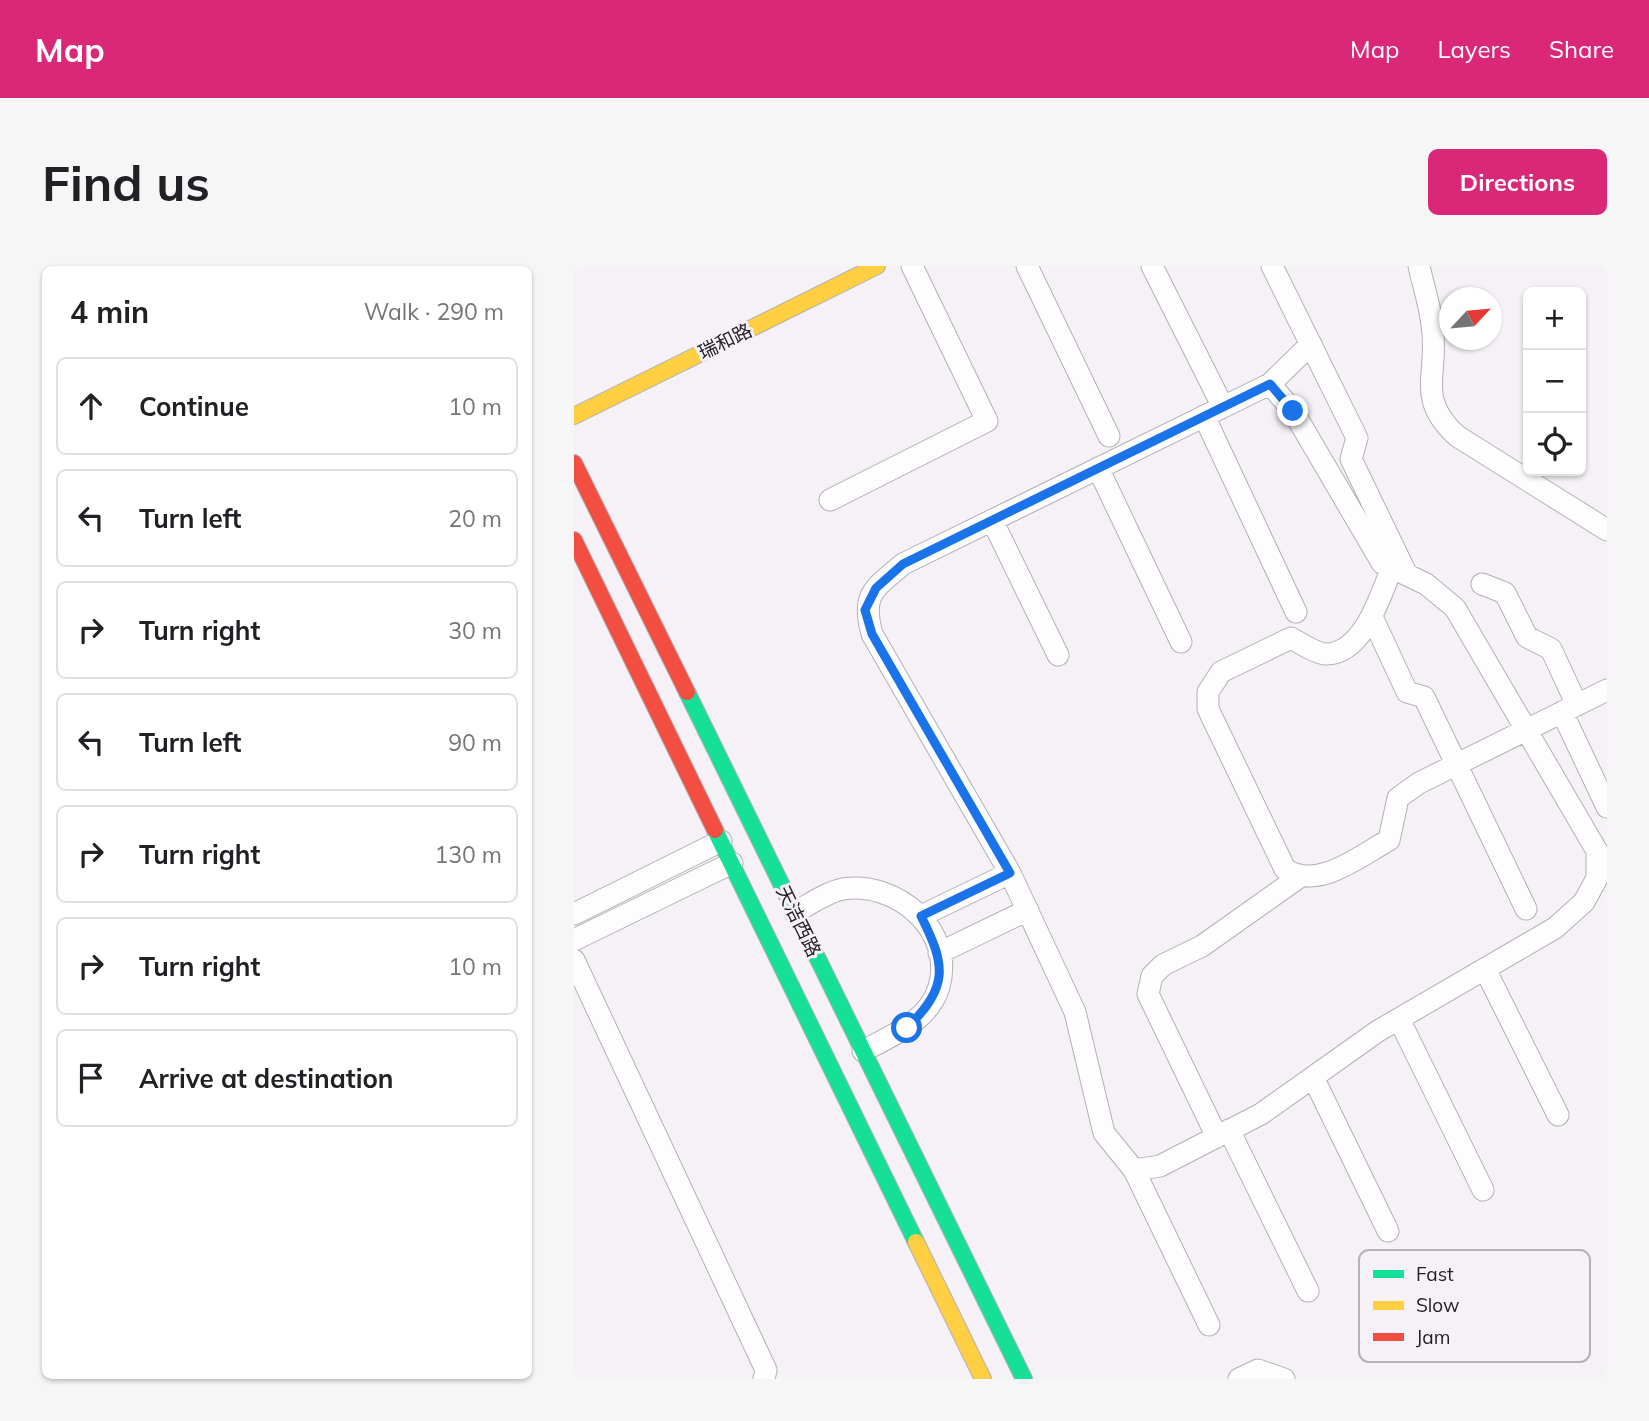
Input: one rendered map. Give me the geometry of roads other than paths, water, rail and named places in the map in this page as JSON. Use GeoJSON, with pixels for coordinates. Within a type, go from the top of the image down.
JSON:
{"type":"FeatureCollection","features":[{"type":"Feature","properties":{"kind":"main road","name":"瑞和路"},"geometry":{"type":"LineString","coordinates":[[574,416],[877,266]]}},
{"type":"Feature","properties":{"kind":"main road","name":"天洁西路"},"geometry":{"type":"LineString","coordinates":[[574,463],[1024,1379]]}},
{"type":"Feature","properties":{"kind":"main road","name":"天洁西路"},"geometry":{"type":"LineString","coordinates":[[574,540],[984,1379]]}},
{"type":"Feature","properties":{"kind":"street"},"geometry":{"type":"LineString","coordinates":[[830,500],[987,421],[912,266]]}},
{"type":"Feature","properties":{"kind":"street"},"geometry":{"type":"LineString","coordinates":[[1027,266],[1109,436]]}},
{"type":"Feature","properties":{"kind":"street"},"geometry":{"type":"LineString","coordinates":[[1152,266],[1296,612]]}},
{"type":"Feature","properties":{"kind":"street"},"geometry":{"type":"LineString","coordinates":[[1272,266],[1357,438],[1351,459],[1400,571]]}},
{"type":"Feature","properties":{"kind":"street"},"geometry":{"type":"LineString","coordinates":[[1419,266],[1433,327],[1431,399],[1439,420],[1457,436],[1607,530]]}},
{"type":"Feature","properties":{"kind":"street"},"geometry":{"type":"LineString","coordinates":[[1209,1325],[1134,1170],[1104,1133],[1075,1012],[1028,910],[1010,873],[872,634],[865,610],[876,588],[903,564],[1270,384],[1311,344]]}},
{"type":"Feature","properties":{"kind":"street"},"geometry":{"type":"LineString","coordinates":[[1134,1170],[1160,1166],[1261,1114],[1399,1019],[1555,928],[1584,902],[1597,878],[1597,851],[1528,728],[1455,608],[1426,584],[1382,563],[1293,411],[1270,384]]}},
{"type":"Feature","properties":{"kind":"street"},"geometry":{"type":"LineString","coordinates":[[1098,468],[1181,642]]}},
{"type":"Feature","properties":{"kind":"street"},"geometry":{"type":"LineString","coordinates":[[992,520],[1058,655]]}},
{"type":"Feature","properties":{"kind":"street"},"geometry":{"type":"LineString","coordinates":[[1298,878],[1285,869],[1208,709],[1208,692],[1221,672],[1291,638],[1323,654],[1341,652],[1373,618],[1400,571]]}},
{"type":"Feature","properties":{"kind":"street"},"geometry":{"type":"LineString","coordinates":[[1482,584],[1505,593],[1527,637],[1551,649],[1607,807]]}},
{"type":"Feature","properties":{"kind":"street"},"geometry":{"type":"LineString","coordinates":[[1373,618],[1407,692],[1424,697],[1526,909]]}},
{"type":"Feature","properties":{"kind":"street"},"geometry":{"type":"LineString","coordinates":[[1308,1292],[1148,994],[1152,975],[1163,965],[1202,946],[1298,878],[1323,875],[1389,840],[1398,798],[1419,783],[1607,690]]}},
{"type":"Feature","properties":{"kind":"street"},"geometry":{"type":"LineString","coordinates":[[574,914],[721,841]]}},
{"type":"Feature","properties":{"kind":"street"},"geometry":{"type":"LineString","coordinates":[[574,940],[732,863]]}},
{"type":"Feature","properties":{"kind":"street"},"geometry":{"type":"LineString","coordinates":[[921,916],[1010,873]]}},
{"type":"Feature","properties":{"kind":"street"},"geometry":{"type":"LineString","coordinates":[[794,912],[840,890],[869,888],[897,897],[921,916],[939,953],[939,987],[922,1013],[907,1028],[863,1051]]}},
{"type":"Feature","properties":{"kind":"street"},"geometry":{"type":"LineString","coordinates":[[939,953],[1028,910]]}},
{"type":"Feature","properties":{"kind":"street"},"geometry":{"type":"LineString","coordinates":[[574,960],[766,1370],[764,1379]]}},
{"type":"Feature","properties":{"kind":"street"},"geometry":{"type":"LineString","coordinates":[[1485,969],[1558,1115]]}},
{"type":"Feature","properties":{"kind":"street"},"geometry":{"type":"LineString","coordinates":[[1399,1019],[1482,1190]]}},
{"type":"Feature","properties":{"kind":"street"},"geometry":{"type":"LineString","coordinates":[[1312,1077],[1388,1231]]}},
{"type":"Feature","properties":{"kind":"street"},"geometry":{"type":"LineString","coordinates":[[1239,1379],[1258,1370],[1284,1379]]}}]}
